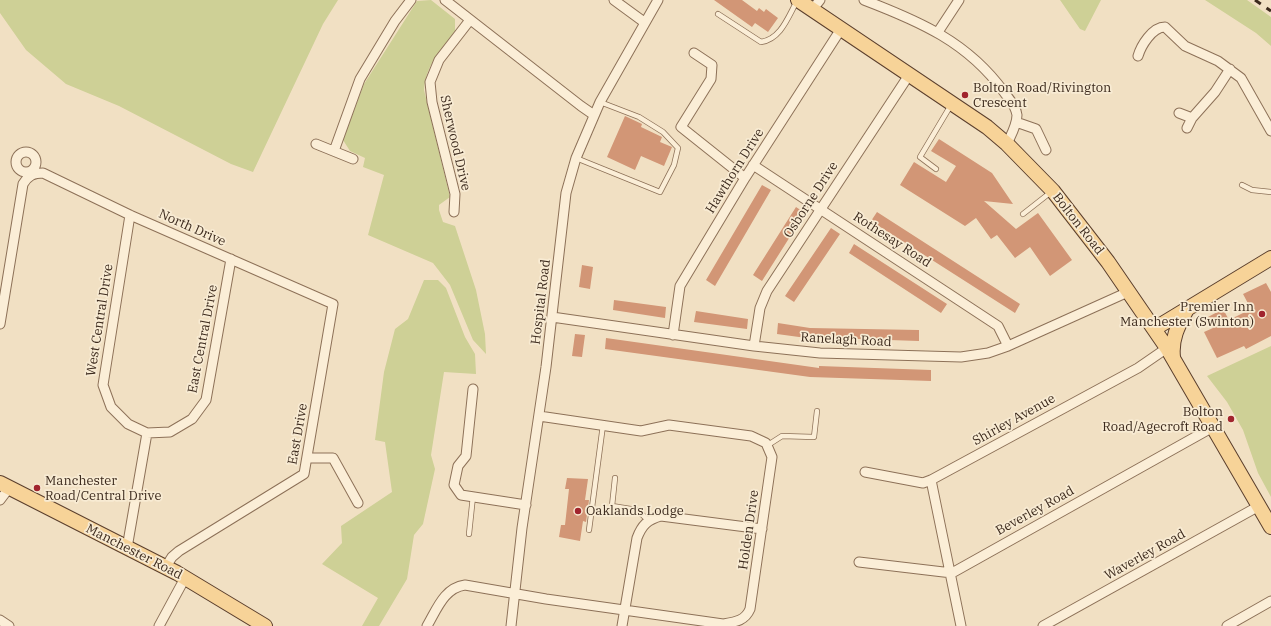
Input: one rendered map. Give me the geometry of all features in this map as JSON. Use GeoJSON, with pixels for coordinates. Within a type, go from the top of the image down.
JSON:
{"type":"FeatureCollection","features":[{"type":"Feature","properties":{"kind":"main road","name":"Bolton Road"},"geometry":{"type":"LineString","coordinates":[[798,0],[816,5],[841,29],[952,103],[1007,144],[1052,191],[1108,262],[1152,325],[1170,353],[1270,524]]}},
{"type":"Feature","properties":{"kind":"main road"},"geometry":{"type":"LineString","coordinates":[[1152,325],[1190,307],[1234,282],[1271,258]]}},
{"type":"Feature","properties":{"kind":"main road"},"geometry":{"type":"LineString","coordinates":[[1170,353],[1176,331],[1190,307]]}},
{"type":"Feature","properties":{"kind":"main road","name":"Manchester Road"},"geometry":{"type":"LineString","coordinates":[[5,486],[185,578],[265,626]]}},
{"type":"Feature","properties":{"kind":"street"},"geometry":{"type":"LineString","coordinates":[[334,151],[360,79],[395,20],[411,0]]}},
{"type":"Feature","properties":{"kind":"street"},"geometry":{"type":"LineString","coordinates":[[445,0],[594,115]]}},
{"type":"Feature","properties":{"kind":"street"},"geometry":{"type":"LineString","coordinates":[[614,0],[644,22]]}},
{"type":"Feature","properties":{"kind":"street","name":"Hospital Road"},"geometry":{"type":"LineString","coordinates":[[510,626],[552,317],[566,192],[576,158],[600,102],[644,22],[658,0]]}},
{"type":"Feature","properties":{"kind":"street"},"geometry":{"type":"LineString","coordinates":[[864,0],[913,19],[938,32],[968,53],[994,79],[1016,109],[1016,122],[1007,144]]}},
{"type":"Feature","properties":{"kind":"street"},"geometry":{"type":"LineString","coordinates":[[938,32],[959,0]]}},
{"type":"Feature","properties":{"kind":"street","name":"Sherwood Drive"},"geometry":{"type":"LineString","coordinates":[[454,212],[455,194],[432,102],[430,82],[439,60],[470,20]]}},
{"type":"Feature","properties":{"kind":"street"},"geometry":{"type":"LineString","coordinates":[[1138,56],[1141,46],[1146,40],[1157,30],[1165,27],[1185,46],[1218,60],[1241,78],[1271,131]]}},
{"type":"Feature","properties":{"kind":"street","name":"Hawthorn Drive"},"geometry":{"type":"LineString","coordinates":[[673,335],[680,286],[753,165],[841,29]]}},
{"type":"Feature","properties":{"kind":"street"},"geometry":{"type":"LineString","coordinates":[[694,53],[712,65],[711,79],[681,127],[745,178]]}},
{"type":"Feature","properties":{"kind":"street"},"geometry":{"type":"LineString","coordinates":[[1187,128],[1192,118],[1215,92],[1230,69]]}},
{"type":"Feature","properties":{"kind":"street","name":"Osborne Drive"},"geometry":{"type":"LineString","coordinates":[[754,346],[760,308],[767,291],[909,75]]}},
{"type":"Feature","properties":{"kind":"street"},"geometry":{"type":"LineString","coordinates":[[1180,113],[1192,118]]}},
{"type":"Feature","properties":{"kind":"street"},"geometry":{"type":"LineString","coordinates":[[1016,122],[1036,129],[1046,150]]}},
{"type":"Feature","properties":{"kind":"street"},"geometry":{"type":"LineString","coordinates":[[316,144],[353,159]]}},
{"type":"Feature","properties":{"kind":"street","name":"Rothesay Road"},"geometry":{"type":"LineString","coordinates":[[753,165],[998,326],[1008,346]]}},
{"type":"Feature","properties":{"kind":"street","name":"North Drive"},"geometry":{"type":"LineString","coordinates":[[0,324],[23,184],[30,173],[43,174],[130,215],[333,304]]}},
{"type":"Feature","properties":{"kind":"street","name":"West Central Drive"},"geometry":{"type":"LineString","coordinates":[[130,215],[103,385],[111,408],[128,424],[147,433]]}},
{"type":"Feature","properties":{"kind":"street","name":"East Central Drive"},"geometry":{"type":"LineString","coordinates":[[147,433],[170,432],[192,420],[206,400],[231,259]]}},
{"type":"Feature","properties":{"kind":"street","name":"Ranelagh Road"},"geometry":{"type":"LineString","coordinates":[[552,317],[754,346],[820,353],[961,357],[988,353],[1008,346],[1128,292]]}},
{"type":"Feature","properties":{"kind":"street","name":"East Drive"},"geometry":{"type":"LineString","coordinates":[[165,568],[172,557],[179,551],[304,474],[333,304]]}},
{"type":"Feature","properties":{"kind":"street","name":"Shirley Avenue"},"geometry":{"type":"LineString","coordinates":[[865,472],[923,482],[932,480],[1138,368],[1170,353]]}},
{"type":"Feature","properties":{"kind":"street"},"geometry":{"type":"LineString","coordinates":[[473,389],[466,456],[458,466],[454,485],[461,495],[526,505]]}},
{"type":"Feature","properties":{"kind":"street"},"geometry":{"type":"LineString","coordinates":[[539,416],[641,431],[669,425],[751,436],[768,445]]}},
{"type":"Feature","properties":{"kind":"street","name":"Beverley Road"},"geometry":{"type":"LineString","coordinates":[[952,573],[1213,427]]}},
{"type":"Feature","properties":{"kind":"street"},"geometry":{"type":"LineString","coordinates":[[127,548],[147,433]]}},
{"type":"Feature","properties":{"kind":"street","name":"Holden Drive"},"geometry":{"type":"LineString","coordinates":[[427,626],[446,594],[453,588],[465,585],[723,625],[740,621],[748,615],[750,609],[772,457],[768,445]]}},
{"type":"Feature","properties":{"kind":"street"},"geometry":{"type":"LineString","coordinates":[[307,458],[333,458],[358,503]]}},
{"type":"Feature","properties":{"kind":"street"},"geometry":{"type":"LineString","coordinates":[[932,480],[952,573],[961,626]]}},
{"type":"Feature","properties":{"kind":"street"},"geometry":{"type":"LineString","coordinates":[[0,500],[5,486]]}},
{"type":"Feature","properties":{"kind":"street","name":"Waverley Road"},"geometry":{"type":"LineString","coordinates":[[1043,626],[1259,506]]}},
{"type":"Feature","properties":{"kind":"street"},"geometry":{"type":"LineString","coordinates":[[622,626],[637,538],[641,527],[648,520],[661,516],[762,529]]}},
{"type":"Feature","properties":{"kind":"street"},"geometry":{"type":"LineString","coordinates":[[859,562],[952,573]]}},
{"type":"Feature","properties":{"kind":"street"},"geometry":{"type":"LineString","coordinates":[[159,626],[185,578]]}},
{"type":"Feature","properties":{"kind":"street"},"geometry":{"type":"LineString","coordinates":[[1227,626],[1271,601]]}},
{"type":"Feature","properties":{"kind":"street"},"geometry":{"type":"LineString","coordinates":[[0,620],[10,626]]}},
{"type":"Feature","properties":{"kind":"lane"},"geometry":{"type":"LineString","coordinates":[[718,14],[761,42],[768,41],[779,33],[798,0]]}},
{"type":"Feature","properties":{"kind":"lane"},"geometry":{"type":"LineString","coordinates":[[576,158],[660,192],[674,165],[678,148],[663,132],[639,117],[600,102]]}},
{"type":"Feature","properties":{"kind":"lane"},"geometry":{"type":"LineString","coordinates":[[936,169],[920,157],[952,103]]}},
{"type":"Feature","properties":{"kind":"lane"},"geometry":{"type":"LineString","coordinates":[[1242,185],[1252,190],[1271,192]]}},
{"type":"Feature","properties":{"kind":"lane"},"geometry":{"type":"LineString","coordinates":[[1023,214],[1052,191]]}},
{"type":"Feature","properties":{"kind":"lane"},"geometry":{"type":"LineString","coordinates":[[768,445],[782,436],[814,437],[817,411]]}},
{"type":"Feature","properties":{"kind":"lane"},"geometry":{"type":"LineString","coordinates":[[589,530],[603,425]]}},
{"type":"Feature","properties":{"kind":"lane"},"geometry":{"type":"LineString","coordinates":[[616,478],[612,506],[637,510],[648,520]]}},
{"type":"Feature","properties":{"kind":"lane"},"geometry":{"type":"LineString","coordinates":[[469,534],[473,496]]}},
{"type":"Feature","properties":{"kind":"green space"},"geometry":{"type":"Polygon","coordinates":[[[0,0],[338,0],[323,24],[253,172],[231,164],[119,106],[66,84],[26,50],[0,13],[0,0]]]}},
{"type":"Feature","properties":{"kind":"green space"},"geometry":{"type":"Polygon","coordinates":[[[431,0],[455,19],[455,31],[439,52],[431,66],[425,81],[424,90],[450,197],[439,205],[439,210],[443,222],[455,226],[476,290],[485,334],[486,354],[473,340],[450,285],[433,263],[368,235],[384,175],[363,167],[365,158],[350,151],[343,140],[364,84],[417,1],[431,0]]]}},
{"type":"Feature","properties":{"kind":"green space"},"geometry":{"type":"Polygon","coordinates":[[[1060,0],[1101,0],[1085,31],[1080,29],[1060,0]]]}},
{"type":"Feature","properties":{"kind":"green space"},"geometry":{"type":"Polygon","coordinates":[[[1205,0],[1247,0],[1271,17],[1271,46],[1256,33],[1205,0]]]}},
{"type":"Feature","properties":{"kind":"green space"},"geometry":{"type":"Polygon","coordinates":[[[424,280],[438,280],[446,288],[465,337],[475,354],[476,374],[444,372],[431,455],[435,469],[423,524],[414,535],[407,579],[379,626],[362,626],[378,598],[322,564],[342,543],[341,526],[392,492],[385,442],[375,440],[384,372],[395,329],[408,319],[424,280]]]}},
{"type":"Feature","properties":{"kind":"green space"},"geometry":{"type":"Polygon","coordinates":[[[1271,346],[1271,497],[1258,473],[1243,430],[1227,402],[1207,376],[1271,346]]]}},
{"type":"Feature","properties":{"kind":"building"},"geometry":{"type":"Polygon","coordinates":[[[714,0],[742,0],[757,11],[759,8],[764,12],[766,9],[778,18],[768,32],[755,23],[752,27],[714,0]]]}},
{"type":"Feature","properties":{"kind":"building"},"geometry":{"type":"Polygon","coordinates":[[[625,116],[642,124],[641,127],[662,137],[660,142],[672,147],[664,166],[641,156],[635,170],[607,157],[625,116]]]}},
{"type":"Feature","properties":{"kind":"building"},"geometry":{"type":"Polygon","coordinates":[[[939,139],[992,173],[1013,204],[984,201],[1016,229],[1038,213],[1072,260],[1050,276],[1030,247],[1015,258],[997,235],[991,239],[976,218],[965,226],[900,185],[914,162],[946,182],[956,166],[931,151],[939,139]]]}},
{"type":"Feature","properties":{"kind":"building"},"geometry":{"type":"Polygon","coordinates":[[[762,185],[771,190],[715,286],[706,280],[762,185]]]}},
{"type":"Feature","properties":{"kind":"building"},"geometry":{"type":"Polygon","coordinates":[[[796,207],[805,213],[762,281],[753,275],[796,207]]]}},
{"type":"Feature","properties":{"kind":"building"},"geometry":{"type":"Polygon","coordinates":[[[877,212],[1020,304],[1015,313],[871,221],[877,212]]]}},
{"type":"Feature","properties":{"kind":"building"},"geometry":{"type":"Polygon","coordinates":[[[831,228],[840,234],[794,302],[785,296],[831,228]]]}},
{"type":"Feature","properties":{"kind":"building"},"geometry":{"type":"Polygon","coordinates":[[[854,244],[947,304],[941,313],[849,253],[854,244]]]}},
{"type":"Feature","properties":{"kind":"building"},"geometry":{"type":"Polygon","coordinates":[[[582,265],[593,267],[590,289],[579,287],[582,265]]]}},
{"type":"Feature","properties":{"kind":"building"},"geometry":{"type":"Polygon","coordinates":[[[1266,283],[1271,292],[1271,336],[1246,349],[1244,346],[1217,358],[1204,332],[1213,328],[1208,317],[1223,309],[1229,320],[1251,309],[1243,294],[1266,283]]]}},
{"type":"Feature","properties":{"kind":"building"},"geometry":{"type":"Polygon","coordinates":[[[614,300],[666,307],[665,318],[613,310],[614,300]]]}},
{"type":"Feature","properties":{"kind":"building"},"geometry":{"type":"Polygon","coordinates":[[[696,311],[748,319],[747,329],[694,322],[696,311]]]}},
{"type":"Feature","properties":{"kind":"building"},"geometry":{"type":"Polygon","coordinates":[[[778,323],[810,328],[919,330],[919,341],[799,337],[777,334],[778,323]]]}},
{"type":"Feature","properties":{"kind":"building"},"geometry":{"type":"Polygon","coordinates":[[[575,334],[585,335],[582,357],[572,356],[575,334]]]}},
{"type":"Feature","properties":{"kind":"building"},"geometry":{"type":"Polygon","coordinates":[[[606,338],[819,368],[819,366],[931,370],[931,381],[810,377],[605,349],[606,338]]]}},
{"type":"Feature","properties":{"kind":"building","name":"Oaklands Lodge"},"geometry":{"type":"Polygon","coordinates":[[[567,478],[588,479],[585,500],[589,500],[586,522],[583,521],[580,541],[559,537],[561,525],[565,525],[569,489],[565,489],[567,478]]]}},
{"type":"Feature","properties":{"kind":"railway"},"geometry":{"type":"LineString","coordinates":[[1255,0],[1271,11]]}},
{"type":"Feature","properties":{"kind":"place","name":"Bolton Road/Rivington Crescent"},"geometry":{"type":"Point","coordinates":[965,95]}},
{"type":"Feature","properties":{"kind":"place","name":"Premier Inn Manchester (Swinton)"},"geometry":{"type":"Point","coordinates":[1262,314]}},
{"type":"Feature","properties":{"kind":"place","name":"Bolton Road/Agecroft Road"},"geometry":{"type":"Point","coordinates":[1231,419]}},
{"type":"Feature","properties":{"kind":"place","name":"Manchester Road/Central Drive"},"geometry":{"type":"Point","coordinates":[37,488]}},
{"type":"Feature","properties":{"kind":"place","name":"Oaklands Lodge"},"geometry":{"type":"Point","coordinates":[578,511]}}]}
